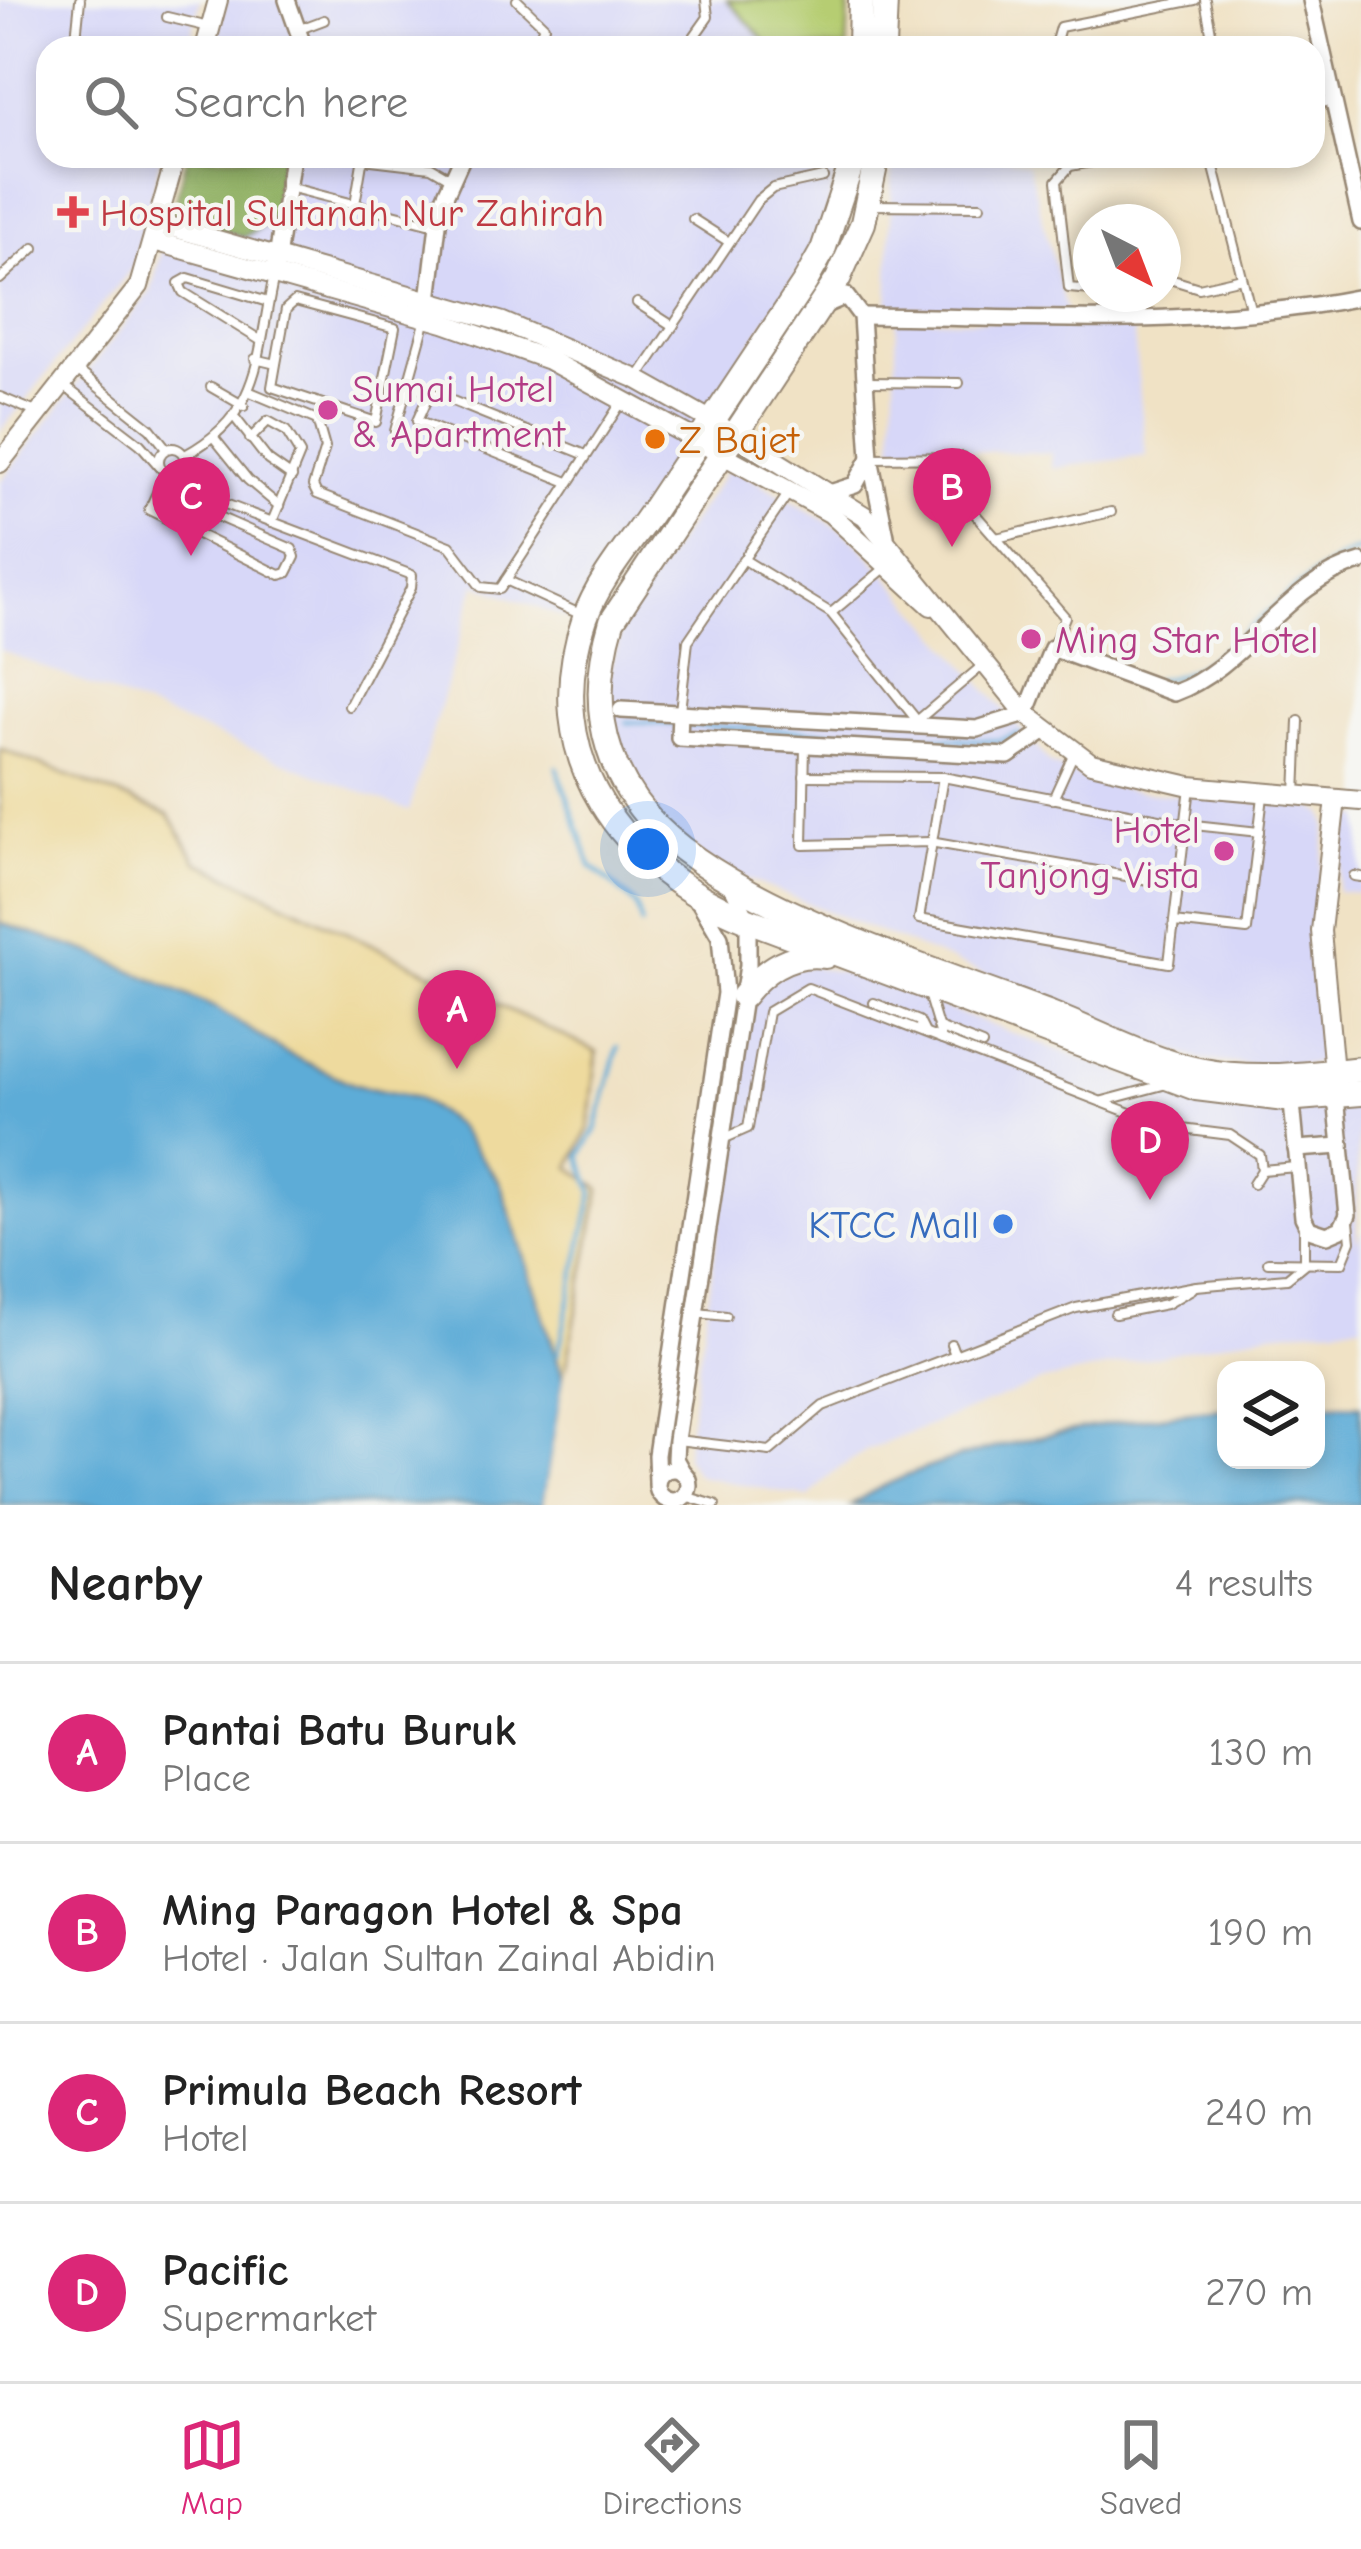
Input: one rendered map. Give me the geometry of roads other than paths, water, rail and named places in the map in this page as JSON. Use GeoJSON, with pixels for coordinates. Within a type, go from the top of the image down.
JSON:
{"type":"FeatureCollection","features":[{"type":"Feature","properties":{"kind":"main road"},"geometry":{"type":"LineString","coordinates":[[860,36],[861,0]]}},
{"type":"Feature","properties":{"kind":"main road"},"geometry":{"type":"LineString","coordinates":[[884,36],[885,0]]}},
{"type":"Feature","properties":{"kind":"main road"},"geometry":{"type":"LineString","coordinates":[[850,168],[823,250],[612,621],[598,677],[604,742],[631,796],[681,850],[730,882],[875,946],[1194,1070],[1290,1087]]}},
{"type":"Feature","properties":{"kind":"main road"},"geometry":{"type":"LineString","coordinates":[[876,168],[868,205],[838,279],[586,617],[573,693],[575,727],[590,784],[639,855],[697,898],[1177,1082],[1234,1096],[1290,1087],[1344,1087],[1361,1070]]}},
{"type":"Feature","properties":{"kind":"main road"},"geometry":{"type":"LineString","coordinates":[[742,996],[765,973],[793,957],[813,954],[857,962]]}},
{"type":"Feature","properties":{"kind":"street"},"geometry":{"type":"LineString","coordinates":[[209,36],[218,0]]}},
{"type":"Feature","properties":{"kind":"street"},"geometry":{"type":"LineString","coordinates":[[287,0],[301,36]]}},
{"type":"Feature","properties":{"kind":"street"},"geometry":{"type":"LineString","coordinates":[[1311,0],[1319,36]]}},
{"type":"Feature","properties":{"kind":"street"},"geometry":{"type":"LineString","coordinates":[[1325,64],[1361,222]]}},
{"type":"Feature","properties":{"kind":"street"},"geometry":{"type":"LineString","coordinates":[[0,463],[139,286],[173,168]]}},
{"type":"Feature","properties":{"kind":"street"},"geometry":{"type":"LineString","coordinates":[[276,265],[290,168]]}},
{"type":"Feature","properties":{"kind":"street"},"geometry":{"type":"LineString","coordinates":[[428,307],[438,225],[455,168]]}},
{"type":"Feature","properties":{"kind":"street"},"geometry":{"type":"LineString","coordinates":[[156,232],[558,344],[637,380],[790,490],[830,513],[944,617]]}},
{"type":"Feature","properties":{"kind":"street"},"geometry":{"type":"LineString","coordinates":[[818,310],[846,296],[862,316],[870,458],[886,536]]}},
{"type":"Feature","properties":{"kind":"street"},"geometry":{"type":"LineString","coordinates":[[862,316],[1129,320],[1251,313],[1361,297]]}},
{"type":"Feature","properties":{"kind":"street"},"geometry":{"type":"LineString","coordinates":[[428,307],[832,492],[886,536],[944,617],[1026,714],[1074,754],[1108,769],[1190,786],[1361,801]]}},
{"type":"Feature","properties":{"kind":"street"},"geometry":{"type":"LineString","coordinates":[[832,492],[855,485],[870,458]]}},
{"type":"Feature","properties":{"kind":"street"},"geometry":{"type":"LineString","coordinates":[[1026,714],[1052,648],[1174,693],[1210,674],[1331,573],[1361,562]]}},
{"type":"Feature","properties":{"kind":"street"},"geometry":{"type":"LineString","coordinates":[[621,710],[976,729],[1026,714]]}},
{"type":"Feature","properties":{"kind":"street"},"geometry":{"type":"LineString","coordinates":[[680,712],[679,738],[805,745],[1008,756],[1043,732]]}},
{"type":"Feature","properties":{"kind":"street"},"geometry":{"type":"LineString","coordinates":[[1290,1087],[1303,1217],[1309,1229],[1328,1235],[1341,1228],[1348,1215],[1341,1146],[1344,1087],[1321,931],[1336,800]]}},
{"type":"Feature","properties":{"kind":"street"},"geometry":{"type":"LineString","coordinates":[[697,898],[720,937],[725,993],[656,1455],[657,1482],[665,1500],[685,1496],[689,1486],[675,1459],[676,1440],[742,996],[748,920],[730,882]]}},
{"type":"Feature","properties":{"kind":"street"},"geometry":{"type":"LineString","coordinates":[[1296,1149],[1341,1146]]}},
{"type":"Feature","properties":{"kind":"street"},"geometry":{"type":"LineString","coordinates":[[657,1482],[667,1470],[683,1473]]}},
{"type":"Feature","properties":{"kind":"lane"},"geometry":{"type":"LineString","coordinates":[[76,36],[80,0]]}},
{"type":"Feature","properties":{"kind":"lane"},"geometry":{"type":"LineString","coordinates":[[517,0],[544,26],[539,36]]}},
{"type":"Feature","properties":{"kind":"lane"},"geometry":{"type":"LineString","coordinates":[[695,36],[708,17],[706,0]]}},
{"type":"Feature","properties":{"kind":"lane"},"geometry":{"type":"LineString","coordinates":[[1057,36],[1060,27],[1195,0]]}},
{"type":"Feature","properties":{"kind":"lane"},"geometry":{"type":"LineString","coordinates":[[1205,0],[1212,36]]}},
{"type":"Feature","properties":{"kind":"lane"},"geometry":{"type":"LineString","coordinates":[[167,17],[211,28]]}},
{"type":"Feature","properties":{"kind":"lane"},"geometry":{"type":"LineString","coordinates":[[300,29],[324,20]]}},
{"type":"Feature","properties":{"kind":"lane"},"geometry":{"type":"LineString","coordinates":[[1325,102],[1333,101]]}},
{"type":"Feature","properties":{"kind":"lane"},"geometry":{"type":"LineString","coordinates":[[355,204],[361,168]]}},
{"type":"Feature","properties":{"kind":"lane"},"geometry":{"type":"LineString","coordinates":[[433,168],[449,178]]}},
{"type":"Feature","properties":{"kind":"lane"},"geometry":{"type":"LineString","coordinates":[[1068,168],[1057,181],[1069,288],[1073,288]]}},
{"type":"Feature","properties":{"kind":"lane"},"geometry":{"type":"LineString","coordinates":[[1214,168],[1251,313]]}},
{"type":"Feature","properties":{"kind":"lane"},"geometry":{"type":"LineString","coordinates":[[637,380],[728,242],[772,188],[823,177]]}},
{"type":"Feature","properties":{"kind":"lane"},"geometry":{"type":"LineString","coordinates":[[287,187],[438,225]]}},
{"type":"Feature","properties":{"kind":"lane"},"geometry":{"type":"LineString","coordinates":[[868,205],[980,206]]}},
{"type":"Feature","properties":{"kind":"lane"},"geometry":{"type":"LineString","coordinates":[[693,219],[728,242]]}},
{"type":"Feature","properties":{"kind":"lane"},"geometry":{"type":"LineString","coordinates":[[0,279],[34,248]]}},
{"type":"Feature","properties":{"kind":"lane"},"geometry":{"type":"LineString","coordinates":[[178,472],[184,455],[214,439],[244,406],[276,265]]}},
{"type":"Feature","properties":{"kind":"lane"},"geometry":{"type":"LineString","coordinates":[[260,340],[183,292],[179,283],[188,278],[268,302]]}},
{"type":"Feature","properties":{"kind":"lane"},"geometry":{"type":"LineString","coordinates":[[1181,282],[1199,288],[1242,278]]}},
{"type":"Feature","properties":{"kind":"lane"},"geometry":{"type":"LineString","coordinates":[[295,301],[395,328],[376,422],[272,387],[276,364],[286,309],[295,301]]}},
{"type":"Feature","properties":{"kind":"lane"},"geometry":{"type":"LineString","coordinates":[[637,303],[673,326]]}},
{"type":"Feature","properties":{"kind":"lane"},"geometry":{"type":"LineString","coordinates":[[395,430],[428,307]]}},
{"type":"Feature","properties":{"kind":"lane"},"geometry":{"type":"LineString","coordinates":[[255,359],[276,364]]}},
{"type":"Feature","properties":{"kind":"lane"},"geometry":{"type":"LineString","coordinates":[[69,377],[150,428],[166,448],[163,470],[149,510],[174,527],[287,573],[295,557],[292,550],[214,515],[178,472],[163,470],[69,377]]}},
{"type":"Feature","properties":{"kind":"lane"},"geometry":{"type":"LineString","coordinates":[[866,382],[959,383]]}},
{"type":"Feature","properties":{"kind":"lane"},"geometry":{"type":"LineString","coordinates":[[408,383],[586,455]]}},
{"type":"Feature","properties":{"kind":"lane"},"geometry":{"type":"LineString","coordinates":[[212,387],[244,406]]}},
{"type":"Feature","properties":{"kind":"lane"},"geometry":{"type":"LineString","coordinates":[[248,391],[316,420],[325,448],[313,486],[317,494],[450,546],[481,587],[492,591],[506,580],[625,397]]}},
{"type":"Feature","properties":{"kind":"lane"},"geometry":{"type":"LineString","coordinates":[[430,392],[417,421],[568,482]]}},
{"type":"Feature","properties":{"kind":"lane"},"geometry":{"type":"LineString","coordinates":[[0,397],[40,413]]}},
{"type":"Feature","properties":{"kind":"lane"},"geometry":{"type":"LineString","coordinates":[[236,419],[250,439],[292,477]]}},
{"type":"Feature","properties":{"kind":"lane"},"geometry":{"type":"LineString","coordinates":[[250,439],[266,421],[286,431],[300,454],[272,521]]}},
{"type":"Feature","properties":{"kind":"lane"},"geometry":{"type":"LineString","coordinates":[[214,439],[240,472],[279,506]]}},
{"type":"Feature","properties":{"kind":"lane"},"geometry":{"type":"LineString","coordinates":[[166,448],[178,448],[184,455]]}},
{"type":"Feature","properties":{"kind":"lane"},"geometry":{"type":"LineString","coordinates":[[870,458],[963,457],[963,500],[1065,617],[1052,648]]}},
{"type":"Feature","properties":{"kind":"lane"},"geometry":{"type":"LineString","coordinates":[[680,712],[688,641],[790,490]]}},
{"type":"Feature","properties":{"kind":"lane"},"geometry":{"type":"LineString","coordinates":[[191,491],[414,579],[349,706]]}},
{"type":"Feature","properties":{"kind":"lane"},"geometry":{"type":"LineString","coordinates":[[996,538],[1111,512]]}},
{"type":"Feature","properties":{"kind":"lane"},"geometry":{"type":"LineString","coordinates":[[743,559],[831,613],[918,723],[984,664]]}},
{"type":"Feature","properties":{"kind":"lane"},"geometry":{"type":"LineString","coordinates":[[831,613],[888,565]]}},
{"type":"Feature","properties":{"kind":"lane"},"geometry":{"type":"LineString","coordinates":[[506,580],[586,617]]}},
{"type":"Feature","properties":{"kind":"lane"},"geometry":{"type":"LineString","coordinates":[[1295,797],[1299,721]]}},
{"type":"Feature","properties":{"kind":"lane"},"geometry":{"type":"LineString","coordinates":[[805,745],[803,845],[930,842],[1178,885]]}},
{"type":"Feature","properties":{"kind":"lane"},"geometry":{"type":"LineString","coordinates":[[1053,799],[1074,754]]}},
{"type":"Feature","properties":{"kind":"lane"},"geometry":{"type":"LineString","coordinates":[[804,776],[943,778],[1185,824],[1259,832]]}},
{"type":"Feature","properties":{"kind":"lane"},"geometry":{"type":"LineString","coordinates":[[943,778],[918,914],[923,922],[1169,962],[1190,786]]}},
{"type":"Feature","properties":{"kind":"lane"},"geometry":{"type":"LineString","coordinates":[[1174,922],[1247,931],[1263,794]]}},
{"type":"Feature","properties":{"kind":"lane"},"geometry":{"type":"LineString","coordinates":[[721,1140],[748,1128],[768,1012],[808,988],[1166,1127],[1230,1135],[1260,1155],[1262,1171],[1253,1184]]}},
{"type":"Feature","properties":{"kind":"lane"},"geometry":{"type":"LineString","coordinates":[[927,988],[943,1041]]}},
{"type":"Feature","properties":{"kind":"lane"},"geometry":{"type":"LineString","coordinates":[[874,1003],[920,1021],[926,1034]]}},
{"type":"Feature","properties":{"kind":"lane"},"geometry":{"type":"LineString","coordinates":[[939,1028],[982,1045]]}},
{"type":"Feature","properties":{"kind":"lane"},"geometry":{"type":"LineString","coordinates":[[1100,1102],[1177,1082]]}},
{"type":"Feature","properties":{"kind":"lane"},"geometry":{"type":"LineString","coordinates":[[1262,1171],[1298,1167]]}},
{"type":"Feature","properties":{"kind":"lane"},"geometry":{"type":"LineString","coordinates":[[1268,1262],[1342,1262],[1351,1240],[1348,1215]]}},
{"type":"Feature","properties":{"kind":"lane"},"geometry":{"type":"LineString","coordinates":[[1303,1217],[1304,1264]]}},
{"type":"Feature","properties":{"kind":"lane"},"geometry":{"type":"LineString","coordinates":[[676,1440],[770,1451],[806,1416],[839,1400],[1076,1308],[1196,1286],[1287,1278],[1304,1264]]}},
{"type":"Feature","properties":{"kind":"lane"},"geometry":{"type":"LineString","coordinates":[[1115,1314],[1166,1304],[1196,1286]]}},
{"type":"Feature","properties":{"kind":"lane"},"geometry":{"type":"LineString","coordinates":[[695,1313],[726,1316]]}},
{"type":"Feature","properties":{"kind":"lane"},"geometry":{"type":"LineString","coordinates":[[951,1344],[955,1355]]}},
{"type":"Feature","properties":{"kind":"lane"},"geometry":{"type":"LineString","coordinates":[[835,1388],[839,1400]]}},
{"type":"Feature","properties":{"kind":"lane"},"geometry":{"type":"LineString","coordinates":[[685,1496],[715,1505]]}},
{"type":"Feature","properties":{"kind":"water"},"geometry":{"type":"Polygon","coordinates":[[[0,923],[95,954],[218,1009],[284,1052],[355,1085],[417,1098],[456,1125],[500,1182],[564,1379],[543,1505],[0,1505],[0,923]]]}},
{"type":"Feature","properties":{"kind":"water"},"geometry":{"type":"Polygon","coordinates":[[[1325,1404],[1361,1405],[1361,1505],[851,1505],[886,1485],[978,1452],[1137,1420],[1217,1410],[1217,1469],[1325,1469],[1325,1404]]]}},
{"type":"Feature","properties":{"kind":"waterway"},"geometry":{"type":"LineString","coordinates":[[1157,679],[1180,675],[1204,662],[1309,578],[1361,550]]}},
{"type":"Feature","properties":{"kind":"waterway"},"geometry":{"type":"LineString","coordinates":[[627,722],[673,724]]}},
{"type":"Feature","properties":{"kind":"waterway"},"geometry":{"type":"LineString","coordinates":[[685,725],[996,741],[1019,734]]}},
{"type":"Feature","properties":{"kind":"waterway"},"geometry":{"type":"LineString","coordinates":[[557,767],[591,866],[636,905],[642,925]]}},
{"type":"Feature","properties":{"kind":"waterway"},"geometry":{"type":"LineString","coordinates":[[558,1354],[593,1192],[580,1156],[596,1130],[618,1047]]}},
{"type":"Feature","properties":{"kind":"place","name":"Hospital Sultanah Nur Zahirah"},"geometry":{"type":"Point","coordinates":[73,212]}},
{"type":"Feature","properties":{"kind":"place","name":"Sumai Hotel & Apartment"},"geometry":{"type":"Point","coordinates":[328,410]}},
{"type":"Feature","properties":{"kind":"place","name":"Z Bajet"},"geometry":{"type":"Point","coordinates":[655,439]}},
{"type":"Feature","properties":{"kind":"place","name":"Ming Paragon Hotel & Spa"},"geometry":{"type":"Point","coordinates":[952,547]}},
{"type":"Feature","properties":{"kind":"place","name":"Primula Beach Resort"},"geometry":{"type":"Point","coordinates":[191,556]}},
{"type":"Feature","properties":{"kind":"place","name":"Ming Star Hotel"},"geometry":{"type":"Point","coordinates":[1031,639]}},
{"type":"Feature","properties":{"kind":"place","name":"Hotel Tanjong Vista"},"geometry":{"type":"Point","coordinates":[1224,851]}},
{"type":"Feature","properties":{"kind":"place","name":"Pantai Batu Buruk"},"geometry":{"type":"Point","coordinates":[457,1069]}},
{"type":"Feature","properties":{"kind":"place","name":"Pacific"},"geometry":{"type":"Point","coordinates":[1150,1200]}},
{"type":"Feature","properties":{"kind":"place","name":"KTCC Mall"},"geometry":{"type":"Point","coordinates":[1003,1224]}}]}
